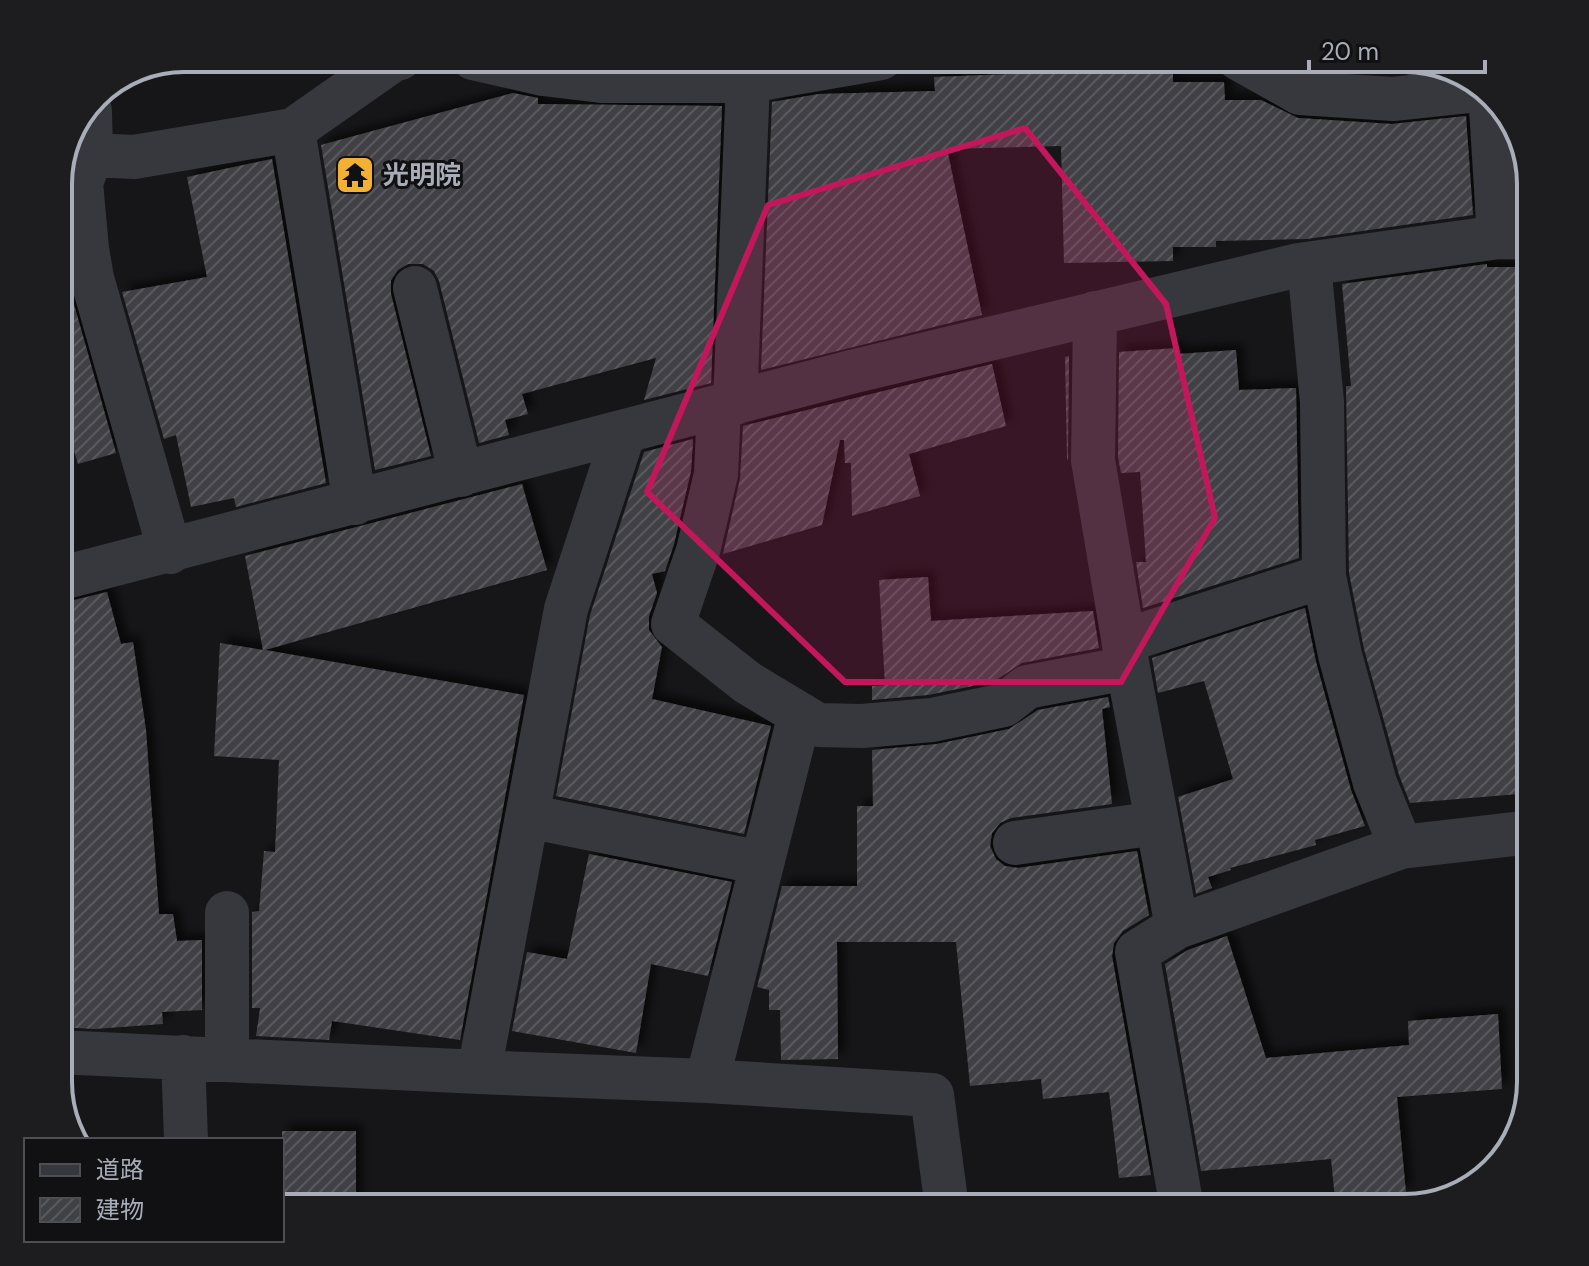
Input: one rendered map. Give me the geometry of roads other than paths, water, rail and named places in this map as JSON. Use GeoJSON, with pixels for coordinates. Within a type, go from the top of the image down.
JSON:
{"type":"FeatureCollection","features":[{"type":"Feature","properties":{"kind":"street"},"geometry":{"type":"LineString","coordinates":[[91,155],[134,157],[293,130],[376,72]]}},
{"type":"Feature","properties":{"kind":"street"},"geometry":{"type":"LineString","coordinates":[[534,72],[601,81],[748,81],[796,72]]}},
{"type":"Feature","properties":{"kind":"street"},"geometry":{"type":"LineString","coordinates":[[1263,72],[1300,93],[1393,99],[1468,92]]}},
{"type":"Feature","properties":{"kind":"street"},"geometry":{"type":"LineString","coordinates":[[748,81],[727,405],[716,474],[698,551],[673,624],[748,683],[818,725],[862,726],[932,720],[1004,705],[1027,687],[1126,655],[1324,576]]}},
{"type":"Feature","properties":{"kind":"street"},"geometry":{"type":"LineString","coordinates":[[72,576],[851,372],[1095,313],[1309,264],[1515,238],[1492,114]]}},
{"type":"Feature","properties":{"kind":"street"},"geometry":{"type":"LineString","coordinates":[[90,124],[91,155],[81,183],[92,278],[170,552]]}},
{"type":"Feature","properties":{"kind":"street"},"geometry":{"type":"LineString","coordinates":[[293,130],[355,503]]}},
{"type":"Feature","properties":{"kind":"street"},"geometry":{"type":"LineString","coordinates":[[1309,264],[1322,402],[1324,576],[1340,655],[1375,783],[1401,847]]}},
{"type":"Feature","properties":{"kind":"street"},"geometry":{"type":"LineString","coordinates":[[415,288],[461,475]]}},
{"type":"Feature","properties":{"kind":"street"},"geometry":{"type":"LineString","coordinates":[[1095,313],[1093,460],[1177,927]]}},
{"type":"Feature","properties":{"kind":"street"},"geometry":{"type":"LineString","coordinates":[[479,1072],[566,609],[624,432]]}},
{"type":"Feature","properties":{"kind":"street"},"geometry":{"type":"LineString","coordinates":[[707,1081],[800,714]]}},
{"type":"Feature","properties":{"kind":"street"},"geometry":{"type":"LineString","coordinates":[[527,816],[762,863]]}},
{"type":"Feature","properties":{"kind":"street"},"geometry":{"type":"LineString","coordinates":[[1015,843],[1157,823]]}},
{"type":"Feature","properties":{"kind":"street"},"geometry":{"type":"LineString","coordinates":[[1180,1194],[1137,952],[1177,927],[1401,847],[1517,834]]}},
{"type":"Feature","properties":{"kind":"street"},"geometry":{"type":"LineString","coordinates":[[227,913],[227,1059]]}},
{"type":"Feature","properties":{"kind":"street"},"geometry":{"type":"LineString","coordinates":[[72,1053],[707,1081],[932,1095],[945,1194]]}},
{"type":"Feature","properties":{"kind":"street"},"geometry":{"type":"LineString","coordinates":[[183,1057],[186,1138]]}},
{"type":"Feature","properties":{"kind":"place","name":"光明院"},"geometry":{"type":"Point","coordinates":[355,175]}}]}
